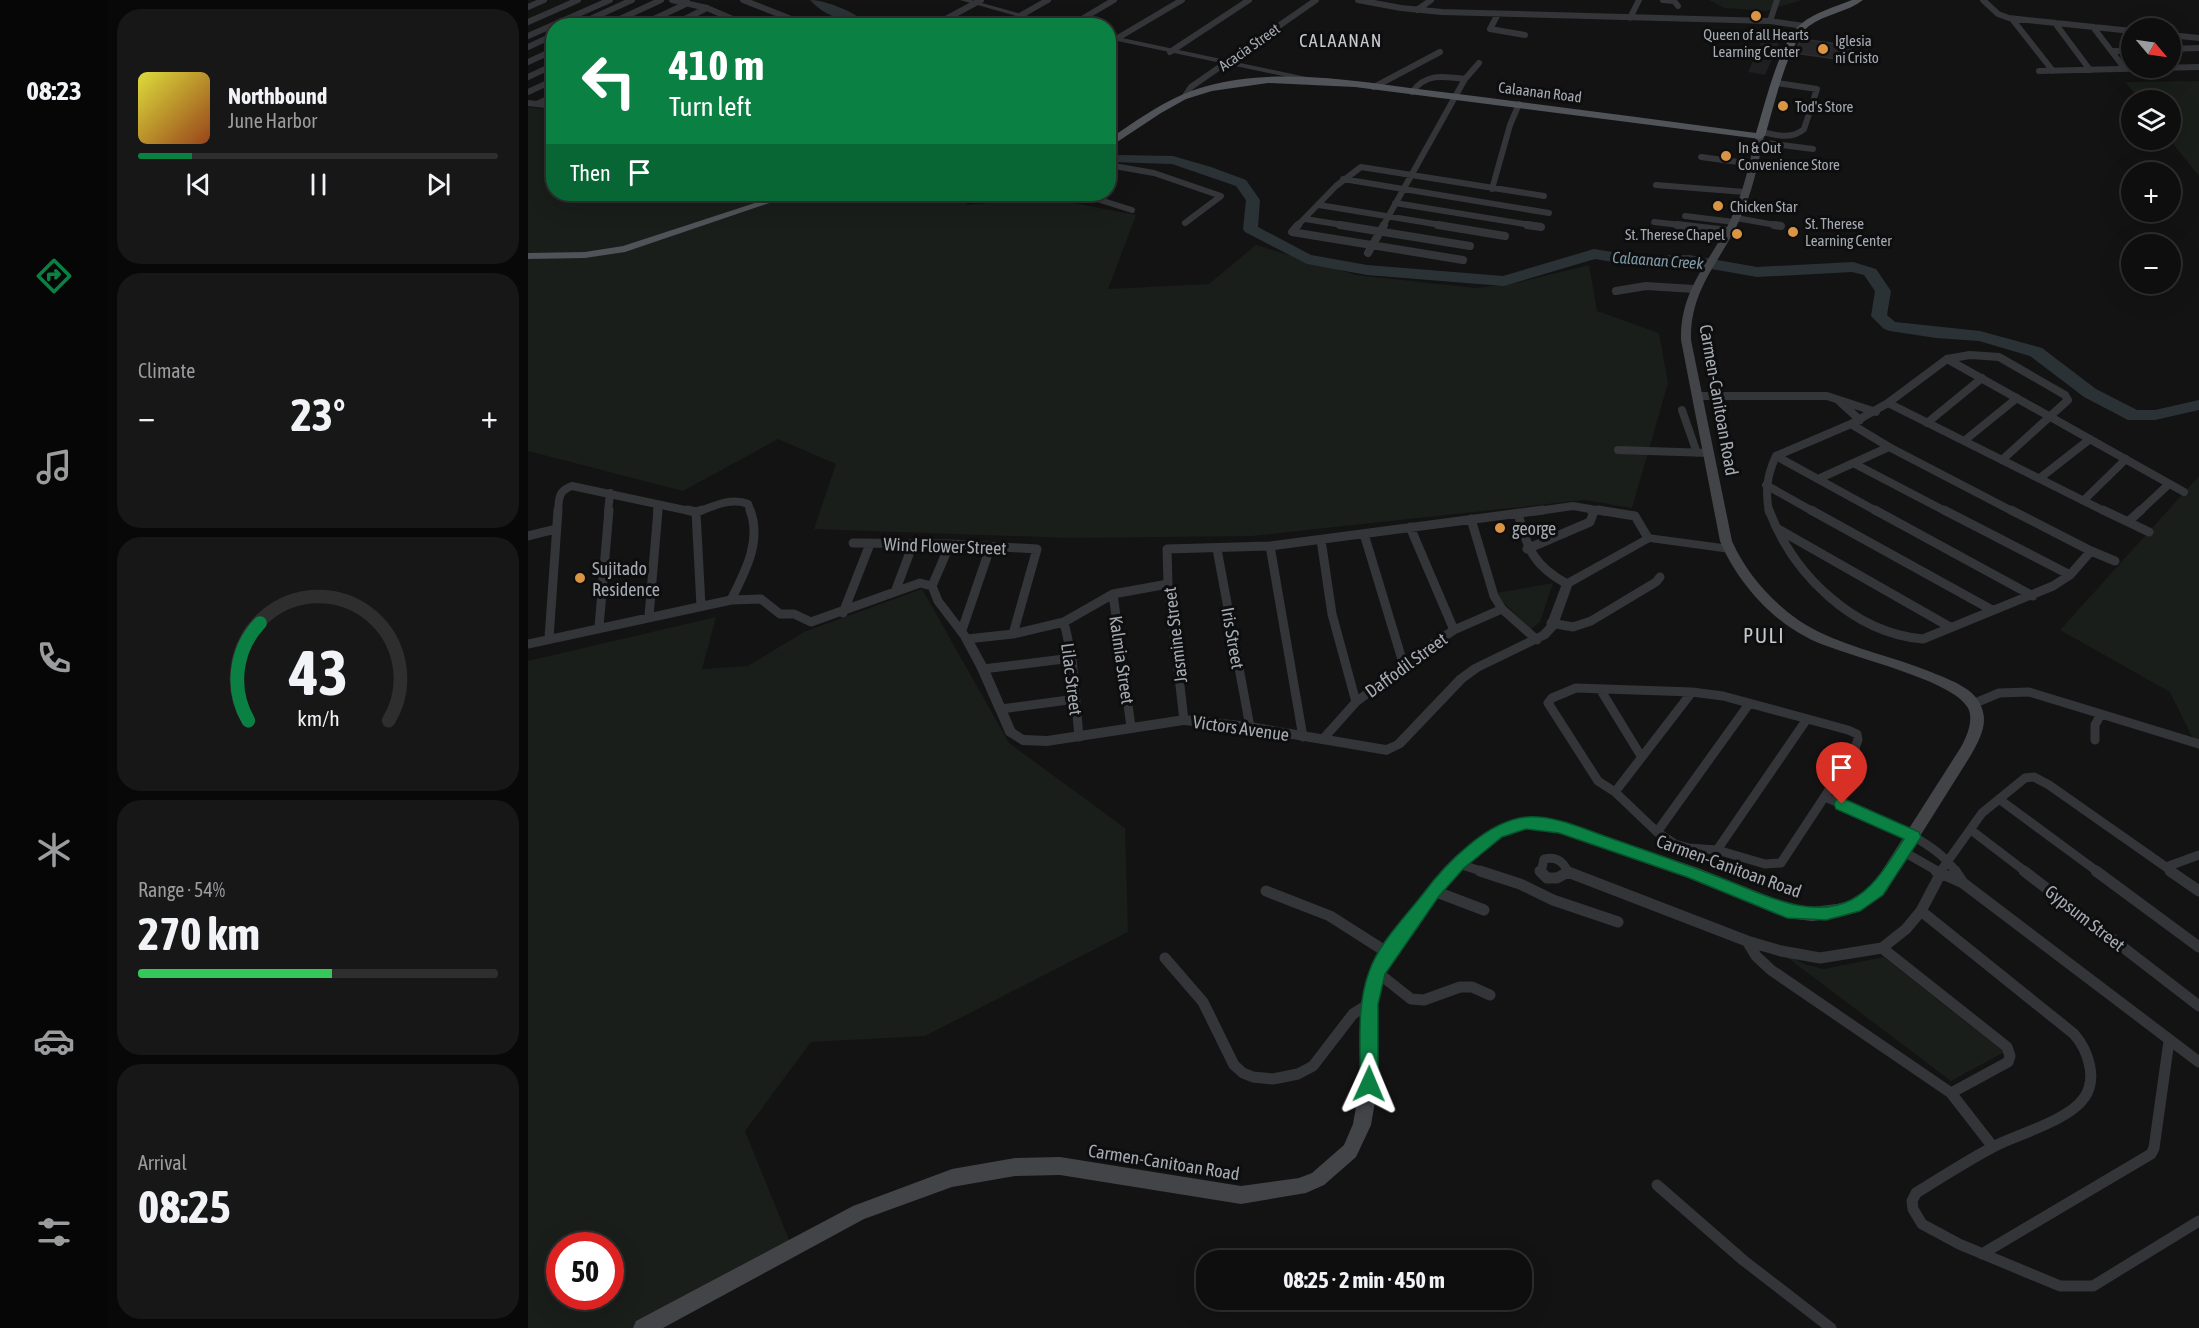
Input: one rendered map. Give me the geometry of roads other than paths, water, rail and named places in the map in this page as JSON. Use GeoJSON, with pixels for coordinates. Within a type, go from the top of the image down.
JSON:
{"type":"FeatureCollection","features":[{"type":"Feature","properties":{"kind":"main road"},"geometry":{"type":"LineString","coordinates":[[1760,137],[1777,83],[1796,36],[1804,26],[1859,0]]}},
{"type":"Feature","properties":{"kind":"main road","name":"Calaanan Road"},"geometry":{"type":"LineString","coordinates":[[1116,140],[1156,111],[1185,96],[1209,88],[1245,82],[1317,81],[1519,104],[1760,137]]}},
{"type":"Feature","properties":{"kind":"main road","name":"Carmen-Canitoan Road"},"geometry":{"type":"LineString","coordinates":[[643,1328],[859,1212],[952,1178],[1015,1167],[1060,1166],[1241,1195],[1281,1191],[1309,1183],[1335,1166],[1350,1151],[1362,1125],[1369,1084],[1369,1004],[1377,972],[1388,953],[1434,891],[1459,864],[1497,833],[1526,823],[1559,827],[1693,873],[1787,911],[1819,914],[1846,909],[1866,900],[1878,890],[1914,837],[1976,735],[1977,718],[1973,704],[1964,694],[1930,677],[1842,648],[1797,626],[1756,586],[1730,549],[1703,453],[1698,396],[1685,329],[1685,315],[1694,288],[1735,220],[1760,137]]}},
{"type":"Feature","properties":{"kind":"main road"},"geometry":{"type":"LineString","coordinates":[[528,256],[585,255],[625,249],[770,201]]}},
{"type":"Feature","properties":{"kind":"street"},"geometry":{"type":"LineString","coordinates":[[528,7],[544,0]]}},
{"type":"Feature","properties":{"kind":"street"},"geometry":{"type":"LineString","coordinates":[[530,20],[578,0]]}},
{"type":"Feature","properties":{"kind":"street"},"geometry":{"type":"LineString","coordinates":[[569,18],[610,0]]}},
{"type":"Feature","properties":{"kind":"street"},"geometry":{"type":"LineString","coordinates":[[590,18],[632,0]]}},
{"type":"Feature","properties":{"kind":"street"},"geometry":{"type":"LineString","coordinates":[[625,18],[661,0]]}},
{"type":"Feature","properties":{"kind":"street"},"geometry":{"type":"LineString","coordinates":[[672,0],[707,8],[729,18]]}},
{"type":"Feature","properties":{"kind":"street"},"geometry":{"type":"LineString","coordinates":[[743,0],[789,18]]}},
{"type":"Feature","properties":{"kind":"street"},"geometry":{"type":"LineString","coordinates":[[963,0],[1032,18]]}},
{"type":"Feature","properties":{"kind":"street"},"geometry":{"type":"LineString","coordinates":[[1016,18],[1048,0]]}},
{"type":"Feature","properties":{"kind":"street"},"geometry":{"type":"LineString","coordinates":[[1084,18],[1114,0]]}},
{"type":"Feature","properties":{"kind":"street"},"geometry":{"type":"LineString","coordinates":[[1116,36],[1182,0]]}},
{"type":"Feature","properties":{"kind":"street"},"geometry":{"type":"LineString","coordinates":[[1170,52],[1250,0]]}},
{"type":"Feature","properties":{"kind":"street","name":"Acacia Street"},"geometry":{"type":"LineString","coordinates":[[1185,96],[1191,87],[1316,0]]}},
{"type":"Feature","properties":{"kind":"street"},"geometry":{"type":"LineString","coordinates":[[1358,0],[1417,10],[1770,21],[1804,26]]}},
{"type":"Feature","properties":{"kind":"street"},"geometry":{"type":"LineString","coordinates":[[1417,10],[1431,0]]}},
{"type":"Feature","properties":{"kind":"street"},"geometry":{"type":"LineString","coordinates":[[1630,18],[1640,0]]}},
{"type":"Feature","properties":{"kind":"street"},"geometry":{"type":"LineString","coordinates":[[1663,0],[1674,1],[1678,6]]}},
{"type":"Feature","properties":{"kind":"street"},"geometry":{"type":"LineString","coordinates":[[1770,21],[1778,0]]}},
{"type":"Feature","properties":{"kind":"street"},"geometry":{"type":"LineString","coordinates":[[1983,0],[1998,14],[2012,19],[2121,30]]}},
{"type":"Feature","properties":{"kind":"street"},"geometry":{"type":"LineString","coordinates":[[948,18],[977,2]]}},
{"type":"Feature","properties":{"kind":"street"},"geometry":{"type":"LineString","coordinates":[[656,18],[688,3]]}},
{"type":"Feature","properties":{"kind":"street"},"geometry":{"type":"LineString","coordinates":[[687,18],[707,8]]}},
{"type":"Feature","properties":{"kind":"street"},"geometry":{"type":"LineString","coordinates":[[1498,14],[1490,29],[1526,35]]}},
{"type":"Feature","properties":{"kind":"street"},"geometry":{"type":"LineString","coordinates":[[719,18],[723,16]]}},
{"type":"Feature","properties":{"kind":"street"},"geometry":{"type":"LineString","coordinates":[[2012,19],[2053,71]]}},
{"type":"Feature","properties":{"kind":"street"},"geometry":{"type":"LineString","coordinates":[[530,20],[546,23]]}},
{"type":"Feature","properties":{"kind":"street"},"geometry":{"type":"LineString","coordinates":[[2055,23],[2090,70]]}},
{"type":"Feature","properties":{"kind":"street"},"geometry":{"type":"LineString","coordinates":[[2093,27],[2121,63]]}},
{"type":"Feature","properties":{"kind":"street"},"geometry":{"type":"LineString","coordinates":[[528,36],[546,28]]}},
{"type":"Feature","properties":{"kind":"street"},"geometry":{"type":"LineString","coordinates":[[2181,36],[2199,38]]}},
{"type":"Feature","properties":{"kind":"street"},"geometry":{"type":"LineString","coordinates":[[528,46],[546,39]]}},
{"type":"Feature","properties":{"kind":"street"},"geometry":{"type":"LineString","coordinates":[[1116,39],[1317,81]]}},
{"type":"Feature","properties":{"kind":"street"},"geometry":{"type":"LineString","coordinates":[[2181,49],[2199,48]]}},
{"type":"Feature","properties":{"kind":"street"},"geometry":{"type":"LineString","coordinates":[[2112,51],[2121,51]]}},
{"type":"Feature","properties":{"kind":"street"},"geometry":{"type":"LineString","coordinates":[[1374,87],[1440,52]]}},
{"type":"Feature","properties":{"kind":"street"},"geometry":{"type":"LineString","coordinates":[[528,62],[546,54]]}},
{"type":"Feature","properties":{"kind":"street"},"geometry":{"type":"LineString","coordinates":[[1369,249],[1465,79],[1479,63]]}},
{"type":"Feature","properties":{"kind":"street"},"geometry":{"type":"LineString","coordinates":[[2181,68],[2199,68]]}},
{"type":"Feature","properties":{"kind":"street"},"geometry":{"type":"LineString","coordinates":[[528,77],[546,69]]}},
{"type":"Feature","properties":{"kind":"street"},"geometry":{"type":"LineString","coordinates":[[2039,71],[2121,69]]}},
{"type":"Feature","properties":{"kind":"street"},"geometry":{"type":"LineString","coordinates":[[1412,92],[1419,80],[1424,78],[1437,76],[1465,79]]}},
{"type":"Feature","properties":{"kind":"street"},"geometry":{"type":"LineString","coordinates":[[1760,137],[1800,134],[1804,129],[1817,88],[1777,83]]}},
{"type":"Feature","properties":{"kind":"street"},"geometry":{"type":"LineString","coordinates":[[528,92],[546,84]]}},
{"type":"Feature","properties":{"kind":"street"},"geometry":{"type":"LineString","coordinates":[[537,104],[546,100]]}},
{"type":"Feature","properties":{"kind":"street"},"geometry":{"type":"LineString","coordinates":[[528,103],[546,105]]}},
{"type":"Feature","properties":{"kind":"street"},"geometry":{"type":"LineString","coordinates":[[1492,189],[1510,124],[1519,104]]}},
{"type":"Feature","properties":{"kind":"street"},"geometry":{"type":"LineString","coordinates":[[1760,137],[1813,149]]}},
{"type":"Feature","properties":{"kind":"street"},"geometry":{"type":"LineString","coordinates":[[1701,157],[1753,164]]}},
{"type":"Feature","properties":{"kind":"street"},"geometry":{"type":"LineString","coordinates":[[1116,166],[1154,173],[1221,196],[1185,223]]}},
{"type":"Feature","properties":{"kind":"street"},"geometry":{"type":"LineString","coordinates":[[1463,260],[1369,249],[1292,232],[1343,179],[1361,167],[1544,196]]}},
{"type":"Feature","properties":{"kind":"street"},"geometry":{"type":"LineString","coordinates":[[1343,179],[1549,213]]}},
{"type":"Feature","properties":{"kind":"street"},"geometry":{"type":"LineString","coordinates":[[1656,185],[1745,192]]}},
{"type":"Feature","properties":{"kind":"street"},"geometry":{"type":"LineString","coordinates":[[1103,201],[1132,210]]}},
{"type":"Feature","properties":{"kind":"street"},"geometry":{"type":"LineString","coordinates":[[1395,203],[1541,227]]}},
{"type":"Feature","properties":{"kind":"street"},"geometry":{"type":"LineString","coordinates":[[1319,205],[1505,236]]}},
{"type":"Feature","properties":{"kind":"street"},"geometry":{"type":"LineString","coordinates":[[1685,216],[1780,226]]}},
{"type":"Feature","properties":{"kind":"street"},"geometry":{"type":"LineString","coordinates":[[1305,219],[1470,246]]}},
{"type":"Feature","properties":{"kind":"street"},"geometry":{"type":"LineString","coordinates":[[1654,222],[1728,231]]}},
{"type":"Feature","properties":{"kind":"street"},"geometry":{"type":"LineString","coordinates":[[1616,291],[1646,286],[1694,288]]}},
{"type":"Feature","properties":{"kind":"street"},"geometry":{"type":"LineString","coordinates":[[2002,460],[2066,402],[2067,398],[2010,361],[1992,355],[1960,356],[1947,359],[1876,412],[1776,456],[1768,469],[1766,485],[1769,514],[1800,566],[1852,616],[1916,639],[1923,639],[1992,610],[2033,596],[2070,575],[2091,551]]}},
{"type":"Feature","properties":{"kind":"street"},"geometry":{"type":"LineString","coordinates":[[1947,359],[2184,492]]}},
{"type":"Feature","properties":{"kind":"street"},"geometry":{"type":"LineString","coordinates":[[1927,423],[1982,378]]}},
{"type":"Feature","properties":{"kind":"street"},"geometry":{"type":"LineString","coordinates":[[1698,396],[1815,396],[1838,400],[1876,412]]}},
{"type":"Feature","properties":{"kind":"street"},"geometry":{"type":"LineString","coordinates":[[1964,441],[2018,398]]}},
{"type":"Feature","properties":{"kind":"street"},"geometry":{"type":"LineString","coordinates":[[1838,400],[1860,420]]}},
{"type":"Feature","properties":{"kind":"street"},"geometry":{"type":"LineString","coordinates":[[1888,403],[2149,531]]}},
{"type":"Feature","properties":{"kind":"street"},"geometry":{"type":"LineString","coordinates":[[1618,450],[1640,453],[1703,453],[1682,411]]}},
{"type":"Feature","properties":{"kind":"street"},"geometry":{"type":"LineString","coordinates":[[1851,424],[1889,447],[2091,551],[2115,561]]}},
{"type":"Feature","properties":{"kind":"street"},"geometry":{"type":"LineString","coordinates":[[2040,478],[2090,439]]}},
{"type":"Feature","properties":{"kind":"street"},"geometry":{"type":"LineString","coordinates":[[1818,479],[1889,447]]}},
{"type":"Feature","properties":{"kind":"street"},"geometry":{"type":"LineString","coordinates":[[1776,456],[2033,596]]}},
{"type":"Feature","properties":{"kind":"street"},"geometry":{"type":"LineString","coordinates":[[2084,500],[2126,459]]}},
{"type":"Feature","properties":{"kind":"street"},"geometry":{"type":"LineString","coordinates":[[1855,464],[2070,575]]}},
{"type":"Feature","properties":{"kind":"street"},"geometry":{"type":"LineString","coordinates":[[2128,522],[2169,484]]}},
{"type":"Feature","properties":{"kind":"street"},"geometry":{"type":"LineString","coordinates":[[1766,485],[1992,610]]}},
{"type":"Feature","properties":{"kind":"street"},"geometry":{"type":"LineString","coordinates":[[549,638],[556,529],[562,490],[572,486],[696,512],[734,501],[748,504],[753,513],[755,541],[731,600]]}},
{"type":"Feature","properties":{"kind":"street"},"geometry":{"type":"LineString","coordinates":[[599,627],[610,493]]}},
{"type":"Feature","properties":{"kind":"street"},"geometry":{"type":"LineString","coordinates":[[649,616],[658,505]]}},
{"type":"Feature","properties":{"kind":"street"},"geometry":{"type":"LineString","coordinates":[[1217,549],[1321,540],[1573,506],[1635,516],[1648,538]]}},
{"type":"Feature","properties":{"kind":"street"},"geometry":{"type":"LineString","coordinates":[[1527,549],[1590,522],[1593,514],[1591,509]]}},
{"type":"Feature","properties":{"kind":"street"},"geometry":{"type":"LineString","coordinates":[[696,512],[701,606]]}},
{"type":"Feature","properties":{"kind":"street"},"geometry":{"type":"LineString","coordinates":[[1518,513],[1527,549],[1535,562],[1567,584],[1648,538],[1730,549]]}},
{"type":"Feature","properties":{"kind":"street"},"geometry":{"type":"LineString","coordinates":[[1471,519],[1494,596],[1502,609],[1537,640]]}},
{"type":"Feature","properties":{"kind":"street"},"geometry":{"type":"LineString","coordinates":[[1410,527],[1454,630]]}},
{"type":"Feature","properties":{"kind":"street"},"geometry":{"type":"LineString","coordinates":[[1775,527],[1950,627]]}},
{"type":"Feature","properties":{"kind":"street"},"geometry":{"type":"LineString","coordinates":[[528,536],[556,529]]}},
{"type":"Feature","properties":{"kind":"street"},"geometry":{"type":"LineString","coordinates":[[1364,534],[1404,666]]}},
{"type":"Feature","properties":{"kind":"street"},"geometry":{"type":"LineString","coordinates":[[1321,540],[1332,614],[1356,702]]}},
{"type":"Feature","properties":{"kind":"street","name":"Wind Flower Street"},"geometry":{"type":"LineString","coordinates":[[853,543],[950,544],[1037,549],[1013,634]]}},
{"type":"Feature","properties":{"kind":"street"},"geometry":{"type":"LineString","coordinates":[[843,612],[870,544]]}},
{"type":"Feature","properties":{"kind":"street"},"geometry":{"type":"LineString","coordinates":[[895,592],[913,544]]}},
{"type":"Feature","properties":{"kind":"street"},"geometry":{"type":"LineString","coordinates":[[528,644],[731,600],[761,599],[780,614],[794,614],[811,622],[920,583],[932,586],[950,544]]}},
{"type":"Feature","properties":{"kind":"street"},"geometry":{"type":"LineString","coordinates":[[1270,546],[1303,737]]}},
{"type":"Feature","properties":{"kind":"street"},"geometry":{"type":"LineString","coordinates":[[990,548],[964,635],[1013,634],[1064,622],[1113,594],[1168,584]]}},
{"type":"Feature","properties":{"kind":"street","name":"Jasmine Street"},"geometry":{"type":"LineString","coordinates":[[1184,720],[1168,584],[1167,549],[1217,549]]}},
{"type":"Feature","properties":{"kind":"street","name":"Iris Street"},"geometry":{"type":"LineString","coordinates":[[1217,549],[1250,727]]}},
{"type":"Feature","properties":{"kind":"street"},"geometry":{"type":"LineString","coordinates":[[1551,623],[1573,627],[1591,621],[1647,588],[1660,577]]}},
{"type":"Feature","properties":{"kind":"street","name":"Victors Avenue"},"geometry":{"type":"LineString","coordinates":[[932,586],[943,610],[964,635],[983,669],[1014,737],[1037,741],[1184,720],[1250,727],[1377,750],[1394,748],[1461,679],[1476,668],[1537,640],[1548,631],[1567,584]]}},
{"type":"Feature","properties":{"kind":"street","name":"Kalmia Street"},"geometry":{"type":"LineString","coordinates":[[1113,594],[1131,727]]}},
{"type":"Feature","properties":{"kind":"street","name":"Daffodil Street"},"geometry":{"type":"LineString","coordinates":[[1323,739],[1356,702],[1404,666],[1454,630],[1502,609]]}},
{"type":"Feature","properties":{"kind":"street","name":"Lilac Street"},"geometry":{"type":"LineString","coordinates":[[1064,622],[1072,658],[1079,736]]}},
{"type":"Feature","properties":{"kind":"street"},"geometry":{"type":"LineString","coordinates":[[983,669],[1072,658]]}},
{"type":"Feature","properties":{"kind":"street"},"geometry":{"type":"LineString","coordinates":[[1576,688],[1600,689],[1692,692],[1723,696],[1857,734],[1858,740],[1852,754],[1825,797],[1781,862],[1776,865],[1765,864],[1717,850],[1689,848],[1675,844],[1657,832],[1615,792],[1598,781],[1548,703],[1552,698],[1576,688]]}},
{"type":"Feature","properties":{"kind":"street"},"geometry":{"type":"LineString","coordinates":[[1600,689],[1641,756]]}},
{"type":"Feature","properties":{"kind":"street"},"geometry":{"type":"LineString","coordinates":[[1615,792],[1692,692]]}},
{"type":"Feature","properties":{"kind":"street"},"geometry":{"type":"LineString","coordinates":[[1973,704],[1999,693],[2029,692],[2199,744]]}},
{"type":"Feature","properties":{"kind":"street"},"geometry":{"type":"LineString","coordinates":[[1001,709],[1076,699]]}},
{"type":"Feature","properties":{"kind":"street"},"geometry":{"type":"LineString","coordinates":[[1657,832],[1749,704]]}},
{"type":"Feature","properties":{"kind":"street"},"geometry":{"type":"LineString","coordinates":[[2095,740],[2095,725],[2101,714]]}},
{"type":"Feature","properties":{"kind":"street"},"geometry":{"type":"LineString","coordinates":[[1717,850],[1807,719]]}},
{"type":"Feature","properties":{"kind":"street"},"geometry":{"type":"LineString","coordinates":[[1568,872],[1747,941],[1800,956],[1843,957],[1882,948],[1906,929],[1921,912],[1940,873],[1982,813],[2025,778],[2040,780],[2199,891]]}},
{"type":"Feature","properties":{"kind":"street"},"geometry":{"type":"LineString","coordinates":[[1825,797],[1914,837],[1949,861],[1963,883]]}},
{"type":"Feature","properties":{"kind":"street"},"geometry":{"type":"LineString","coordinates":[[1999,799],[2199,947]]}},
{"type":"Feature","properties":{"kind":"street","name":"Gypsum Street"},"geometry":{"type":"LineString","coordinates":[[1971,830],[2199,1006]]}},
{"type":"Feature","properties":{"kind":"street"},"geometry":{"type":"LineString","coordinates":[[1904,852],[1940,873],[1963,883],[2199,1062]]}},
{"type":"Feature","properties":{"kind":"street"},"geometry":{"type":"LineString","coordinates":[[2166,867],[2199,855]]}},
{"type":"Feature","properties":{"kind":"street"},"geometry":{"type":"LineString","coordinates":[[1459,864],[1520,884],[1553,900],[1618,922]]}},
{"type":"Feature","properties":{"kind":"street"},"geometry":{"type":"LineString","coordinates":[[1266,891],[1336,919],[1361,932],[1388,953]]}},
{"type":"Feature","properties":{"kind":"street"},"geometry":{"type":"LineString","coordinates":[[1434,891],[1452,900],[1484,910]]}},
{"type":"Feature","properties":{"kind":"street"},"geometry":{"type":"LineString","coordinates":[[1921,912],[2074,1034],[2085,1048],[2089,1064],[2089,1087],[2084,1097],[2072,1109],[1993,1147],[1916,1193],[1912,1201],[1913,1209],[1922,1224],[1982,1254],[2060,1286],[2092,1286],[2199,1221]]}},
{"type":"Feature","properties":{"kind":"street"},"geometry":{"type":"LineString","coordinates":[[1747,941],[1756,956],[1771,970],[1952,1093],[1993,1147]]}},
{"type":"Feature","properties":{"kind":"street"},"geometry":{"type":"LineString","coordinates":[[1882,948],[2009,1051],[2008,1062],[1952,1093]]}},
{"type":"Feature","properties":{"kind":"street"},"geometry":{"type":"LineString","coordinates":[[1165,958],[1203,1002],[1234,1065],[1253,1077],[1272,1079],[1298,1074],[1313,1066],[1353,1014],[1369,1004]]}},
{"type":"Feature","properties":{"kind":"street"},"geometry":{"type":"LineString","coordinates":[[1377,972],[1411,999],[1424,1000],[1460,987],[1472,987],[1490,994]]}},
{"type":"Feature","properties":{"kind":"street"},"geometry":{"type":"LineString","coordinates":[[1982,1254],[2151,1154],[2154,1148],[2169,1041]]}},
{"type":"Feature","properties":{"kind":"street"},"geometry":{"type":"LineString","coordinates":[[1657,1185],[1743,1260],[1831,1328]]}},
{"type":"Feature","properties":{"kind":"waterway","name":"Calaanan Creek"},"geometry":{"type":"LineString","coordinates":[[816,0],[828,8],[853,18]]}},
{"type":"Feature","properties":{"kind":"waterway","name":"Calaanan Creek"},"geometry":{"type":"LineString","coordinates":[[1116,159],[1173,160],[1241,183],[1253,200],[1250,229],[1307,259],[1367,270],[1504,281],[1594,254],[1636,261],[1689,260],[1757,272],[1853,267],[1870,272],[1883,291],[1879,316],[1890,326],[1936,333],[1980,336],[2036,352],[2090,393],[2134,416],[2155,415],[2199,405]]}},
{"type":"Feature","properties":{"kind":"place","name":"Queen of all Hearts Learning Center"},"geometry":{"type":"Point","coordinates":[1756,16]}},
{"type":"Feature","properties":{"kind":"place","name":"Iglesia ni Cristo"},"geometry":{"type":"Point","coordinates":[1823,49]}},
{"type":"Feature","properties":{"kind":"place","name":"Tod's Store"},"geometry":{"type":"Point","coordinates":[1783,106]}},
{"type":"Feature","properties":{"kind":"place","name":"In & Out Convenience Store"},"geometry":{"type":"Point","coordinates":[1726,156]}},
{"type":"Feature","properties":{"kind":"place","name":"Chicken Star"},"geometry":{"type":"Point","coordinates":[1718,206]}},
{"type":"Feature","properties":{"kind":"place","name":"St. Therese Learning Center"},"geometry":{"type":"Point","coordinates":[1793,232]}},
{"type":"Feature","properties":{"kind":"place","name":"St. Therese Chapel"},"geometry":{"type":"Point","coordinates":[1737,234]}},
{"type":"Feature","properties":{"kind":"place","name":"george"},"geometry":{"type":"Point","coordinates":[1500,528]}},
{"type":"Feature","properties":{"kind":"place","name":"Sujitado Residence"},"geometry":{"type":"Point","coordinates":[580,578]}},
{"type":"Feature","properties":{"kind":"district","name":"CALAANAN"},"geometry":{"type":"Point","coordinates":[1341,40]}},
{"type":"Feature","properties":{"kind":"district","name":"PULI"},"geometry":{"type":"Point","coordinates":[1764,635]}}]}
